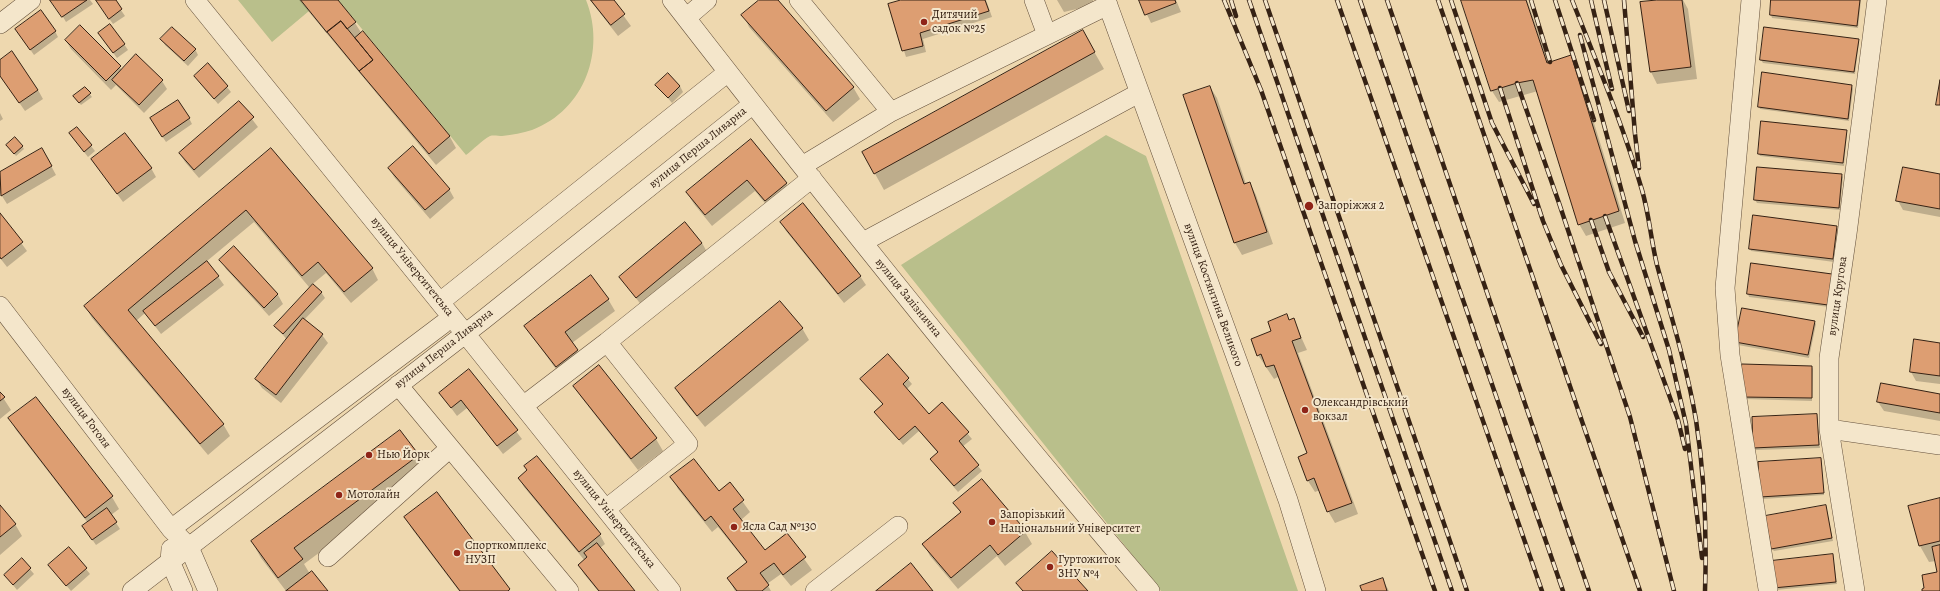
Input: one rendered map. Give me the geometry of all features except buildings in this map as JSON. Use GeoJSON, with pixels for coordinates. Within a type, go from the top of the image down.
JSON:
{"type":"FeatureCollection","features":[{"type":"Feature","properties":{"kind":"street"},"geometry":{"type":"LineString","coordinates":[[0,24],[31,0]]}},
{"type":"Feature","properties":{"kind":"street","name":"вулиця Університетська"},"geometry":{"type":"LineString","coordinates":[[195,0],[465,332],[671,591]]}},
{"type":"Feature","properties":{"kind":"street","name":"вулиця Залізнична"},"geometry":{"type":"LineString","coordinates":[[672,0],[752,104],[946,346],[1150,591]]}},
{"type":"Feature","properties":{"kind":"street"},"geometry":{"type":"LineString","coordinates":[[686,18],[707,0]]}},
{"type":"Feature","properties":{"kind":"street"},"geometry":{"type":"LineString","coordinates":[[800,0],[891,112]]}},
{"type":"Feature","properties":{"kind":"street"},"geometry":{"type":"LineString","coordinates":[[1034,0],[1047,35]]}},
{"type":"Feature","properties":{"kind":"street"},"geometry":{"type":"LineString","coordinates":[[1751,0],[1724,288],[1730,355],[1768,589]]}},
{"type":"Feature","properties":{"kind":"street","name":"вулиця Кругова"},"geometry":{"type":"LineString","coordinates":[[1855,591],[1829,429],[1829,358],[1847,234],[1877,0]]}},
{"type":"Feature","properties":{"kind":"street"},"geometry":{"type":"LineString","coordinates":[[523,406],[607,342],[807,172],[891,112],[1047,35],[1107,3]]}},
{"type":"Feature","properties":{"kind":"street","name":"вулиця Костянтина Великого"},"geometry":{"type":"LineString","coordinates":[[1107,3],[1288,500],[1316,591]]}},
{"type":"Feature","properties":{"kind":"street"},"geometry":{"type":"LineString","coordinates":[[440,302],[728,72]]}},
{"type":"Feature","properties":{"kind":"street"},"geometry":{"type":"LineString","coordinates":[[863,242],[1139,93]]}},
{"type":"Feature","properties":{"kind":"street","name":"вулиця Перша Ливарна"},"geometry":{"type":"LineString","coordinates":[[132,591],[398,385],[752,104]]}},
{"type":"Feature","properties":{"kind":"street","name":"вулиця Гоголя"},"geometry":{"type":"LineString","coordinates":[[0,306],[171,529],[189,547],[208,591]]}},
{"type":"Feature","properties":{"kind":"street"},"geometry":{"type":"LineString","coordinates":[[183,591],[170,561],[171,529],[443,324]]}},
{"type":"Feature","properties":{"kind":"street"},"geometry":{"type":"LineString","coordinates":[[606,509],[688,444],[607,342]]}},
{"type":"Feature","properties":{"kind":"street"},"geometry":{"type":"LineString","coordinates":[[398,385],[569,591]]}},
{"type":"Feature","properties":{"kind":"street"},"geometry":{"type":"LineString","coordinates":[[1829,429],[1940,445]]}},
{"type":"Feature","properties":{"kind":"street"},"geometry":{"type":"LineString","coordinates":[[328,557],[450,448]]}},
{"type":"Feature","properties":{"kind":"street"},"geometry":{"type":"LineString","coordinates":[[815,591],[898,526]]}},
{"type":"Feature","properties":{"kind":"green space"},"geometry":{"type":"Polygon","coordinates":[[[238,0],[300,0],[309,11],[272,42],[238,0]]]}},
{"type":"Feature","properties":{"kind":"green space"},"geometry":{"type":"Polygon","coordinates":[[[338,0],[586,0],[592,19],[592,58],[578,93],[566,108],[550,121],[525,132],[506,136],[490,136],[466,155],[338,0]]]}},
{"type":"Feature","properties":{"kind":"green space"},"geometry":{"type":"Polygon","coordinates":[[[1106,135],[1146,156],[1298,591],[1161,591],[901,265],[1106,135]]]}},
{"type":"Feature","properties":{"kind":"railway"},"geometry":{"type":"LineString","coordinates":[[1224,0],[1261,90],[1435,591]]}},
{"type":"Feature","properties":{"kind":"railway"},"geometry":{"type":"LineString","coordinates":[[1231,0],[1236,16]]}},
{"type":"Feature","properties":{"kind":"railway"},"geometry":{"type":"LineString","coordinates":[[1249,0],[1452,591]]}},
{"type":"Feature","properties":{"kind":"railway"},"geometry":{"type":"LineString","coordinates":[[1265,0],[1467,591]]}},
{"type":"Feature","properties":{"kind":"railway"},"geometry":{"type":"LineString","coordinates":[[1337,0],[1542,591]]}},
{"type":"Feature","properties":{"kind":"railway"},"geometry":{"type":"LineString","coordinates":[[1360,0],[1563,591]]}},
{"type":"Feature","properties":{"kind":"railway"},"geometry":{"type":"LineString","coordinates":[[1387,0],[1589,591]]}},
{"type":"Feature","properties":{"kind":"railway"},"geometry":{"type":"LineString","coordinates":[[1438,0],[1640,591]]}},
{"type":"Feature","properties":{"kind":"railway"},"geometry":{"type":"LineString","coordinates":[[1451,0],[1492,123],[1534,204]]}},
{"type":"Feature","properties":{"kind":"railway"},"geometry":{"type":"LineString","coordinates":[[1531,0],[1550,62]]}},
{"type":"Feature","properties":{"kind":"railway"},"geometry":{"type":"LineString","coordinates":[[1555,0],[1594,120]]}},
{"type":"Feature","properties":{"kind":"railway"},"geometry":{"type":"LineString","coordinates":[[1572,0],[1635,166],[1642,190],[1657,265],[1688,381],[1696,420],[1703,484],[1706,548],[1705,591]]}},
{"type":"Feature","properties":{"kind":"railway"},"geometry":{"type":"LineString","coordinates":[[1591,0],[1612,89]]}},
{"type":"Feature","properties":{"kind":"railway"},"geometry":{"type":"LineString","coordinates":[[1604,0],[1629,111]]}},
{"type":"Feature","properties":{"kind":"railway"},"geometry":{"type":"LineString","coordinates":[[1624,0],[1639,168]]}},
{"type":"Feature","properties":{"kind":"railway"},"geometry":{"type":"LineString","coordinates":[[1580,35],[1635,241],[1669,350],[1686,424],[1702,558]]}},
{"type":"Feature","properties":{"kind":"railway"},"geometry":{"type":"LineString","coordinates":[[1517,83],[1559,203],[1630,417],[1674,591]]}},
{"type":"Feature","properties":{"kind":"railway"},"geometry":{"type":"LineString","coordinates":[[1500,88],[1543,221],[1561,265],[1601,344]]}},
{"type":"Feature","properties":{"kind":"railway"},"geometry":{"type":"LineString","coordinates":[[1605,216],[1678,420],[1685,449]]}},
{"type":"Feature","properties":{"kind":"railway"},"geometry":{"type":"LineString","coordinates":[[1591,220],[1609,272],[1643,337]]}},
{"type":"Feature","properties":{"kind":"place","name":"Дитячий садок №25"},"geometry":{"type":"Point","coordinates":[924,22]}},
{"type":"Feature","properties":{"kind":"place","name":"Запоріжжя 2"},"geometry":{"type":"Point","coordinates":[1309,206]}},
{"type":"Feature","properties":{"kind":"place","name":"Олександрівський вокзал"},"geometry":{"type":"Point","coordinates":[1305,410]}},
{"type":"Feature","properties":{"kind":"place","name":"Нью Йорк"},"geometry":{"type":"Point","coordinates":[369,455]}},
{"type":"Feature","properties":{"kind":"place","name":"Мотолайн"},"geometry":{"type":"Point","coordinates":[339,495]}},
{"type":"Feature","properties":{"kind":"place","name":"Запорізький Національний Університет"},"geometry":{"type":"Point","coordinates":[992,522]}},
{"type":"Feature","properties":{"kind":"place","name":"Ясла Сад №130"},"geometry":{"type":"Point","coordinates":[734,527]}},
{"type":"Feature","properties":{"kind":"place","name":"Спорткомплекс НУЗП"},"geometry":{"type":"Point","coordinates":[457,553]}},
{"type":"Feature","properties":{"kind":"place","name":"Гуртожиток ЗНУ №4"},"geometry":{"type":"Point","coordinates":[1050,567]}}]}
